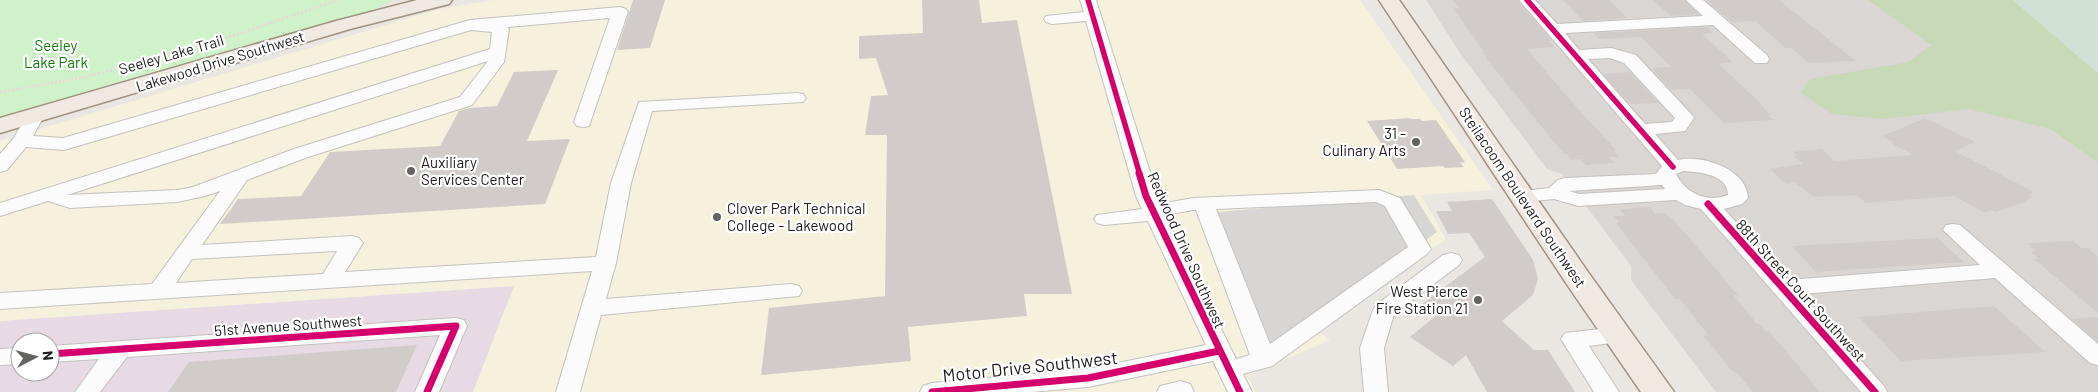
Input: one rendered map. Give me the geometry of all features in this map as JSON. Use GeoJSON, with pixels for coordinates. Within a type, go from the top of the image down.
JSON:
{"type":"FeatureCollection","features":[{"type":"Feature","properties":{"kind":"main road","name":"Lakewood Drive Southwest"},"geometry":{"type":"LineString","coordinates":[[0,126],[343,25],[442,0]]}},
{"type":"Feature","properties":{"kind":"main road","name":"Steilacoom Boulevard Southwest"},"geometry":{"type":"LineString","coordinates":[[1389,0],[1658,392]]}},
{"type":"Feature","properties":{"kind":"street","name":"88th Street Court Southwest"},"geometry":{"type":"LineString","coordinates":[[1526,0],[1640,130],[1673,180],[1696,203],[1708,204],[1733,201],[1738,198],[1739,192],[1734,182],[1720,172],[1711,169],[1688,165],[1673,180]]}},
{"type":"Feature","properties":{"kind":"street"},"geometry":{"type":"LineString","coordinates":[[1694,0],[1761,58]]}},
{"type":"Feature","properties":{"kind":"street"},"geometry":{"type":"LineString","coordinates":[[1052,19],[1090,8]]}},
{"type":"Feature","properties":{"kind":"street","name":"Redwood Drive Southwest"},"geometry":{"type":"LineString","coordinates":[[1090,8],[1130,148],[1146,196],[1240,392]]}},
{"type":"Feature","properties":{"kind":"street"},"geometry":{"type":"LineString","coordinates":[[21,141],[64,144],[470,25],[620,12],[583,122]]}},
{"type":"Feature","properties":{"kind":"street"},"geometry":{"type":"LineString","coordinates":[[1552,29],[1718,20]]}},
{"type":"Feature","properties":{"kind":"street"},"geometry":{"type":"LineString","coordinates":[[49,194],[60,200],[70,202],[177,196],[198,192],[301,153],[466,101],[496,62],[501,29],[470,25]]}},
{"type":"Feature","properties":{"kind":"street"},"geometry":{"type":"LineString","coordinates":[[0,210],[498,52]]}},
{"type":"Feature","properties":{"kind":"street"},"geometry":{"type":"LineString","coordinates":[[1574,54],[1612,53],[1630,59],[1685,118],[1678,126],[1640,130]]}},
{"type":"Feature","properties":{"kind":"street"},"geometry":{"type":"LineString","coordinates":[[568,392],[605,263],[621,183],[645,106],[797,98]]}},
{"type":"Feature","properties":{"kind":"street"},"geometry":{"type":"LineString","coordinates":[[0,166],[21,141],[35,116]]}},
{"type":"Feature","properties":{"kind":"street"},"geometry":{"type":"LineString","coordinates":[[159,291],[240,176]]}},
{"type":"Feature","properties":{"kind":"street"},"geometry":{"type":"LineString","coordinates":[[1523,196],[1555,192],[1578,200],[1673,180]]}},
{"type":"Feature","properties":{"kind":"street","name":"Motor Drive Southwest"},"geometry":{"type":"LineString","coordinates":[[932,392],[1061,386],[1088,378],[1223,360],[1264,360],[1420,249],[1392,202],[1378,196],[1204,204]]}},
{"type":"Feature","properties":{"kind":"street"},"geometry":{"type":"LineString","coordinates":[[1104,220],[1204,204],[1264,360]]}},
{"type":"Feature","properties":{"kind":"street","name":"88th Street Court Southwest"},"geometry":{"type":"LineString","coordinates":[[1708,204],[1875,392]]}},
{"type":"Feature","properties":{"kind":"street"},"geometry":{"type":"LineString","coordinates":[[1952,230],[2098,357]]}},
{"type":"Feature","properties":{"kind":"street"},"geometry":{"type":"LineString","coordinates":[[186,253],[352,243],[329,281]]}},
{"type":"Feature","properties":{"kind":"street"},"geometry":{"type":"LineString","coordinates":[[1376,392],[1372,348],[1384,310],[1451,260]]}},
{"type":"Feature","properties":{"kind":"street"},"geometry":{"type":"LineString","coordinates":[[0,302],[605,263]]}},
{"type":"Feature","properties":{"kind":"street"},"geometry":{"type":"LineString","coordinates":[[1783,288],[2000,271]]}},
{"type":"Feature","properties":{"kind":"street"},"geometry":{"type":"LineString","coordinates":[[592,308],[791,291]]}},
{"type":"Feature","properties":{"kind":"street","name":"51st Avenue Southwest"},"geometry":{"type":"LineString","coordinates":[[60,353],[456,326],[427,392]]}},
{"type":"Feature","properties":{"kind":"street"},"geometry":{"type":"LineString","coordinates":[[1607,392],[1573,338],[1618,335]]}},
{"type":"Feature","properties":{"kind":"street"},"geometry":{"type":"LineString","coordinates":[[86,392],[120,349]]}},
{"type":"Feature","properties":{"kind":"street"},"geometry":{"type":"LineString","coordinates":[[1168,392],[1181,390],[1182,392]]}},
{"type":"Feature","properties":{"kind":"shaded area","name":"Clover Park Technical College - Lakewood"},"geometry":{"type":"Polygon","coordinates":[[[493,0],[1360,0],[1493,190],[1421,195],[1446,239],[1316,330],[1330,340],[1247,376],[1256,392],[473,392],[514,286],[0,321],[0,141],[439,9],[493,0]]]}},
{"type":"Feature","properties":{"kind":"shaded area"},"geometry":{"type":"Polygon","coordinates":[[[1426,0],[1868,0],[2098,163],[2098,392],[1716,392],[1631,280],[1631,266],[1562,174],[1547,169],[1460,53],[1426,0]]]}},
{"type":"Feature","properties":{"kind":"shaded area"},"geometry":{"type":"Polygon","coordinates":[[[1414,195],[1437,232],[1285,342],[1267,344],[1217,212],[1414,195]]]}},
{"type":"Feature","properties":{"kind":"shaded area"},"geometry":{"type":"Polygon","coordinates":[[[515,286],[473,392],[0,392],[0,321],[515,286]]]}},
{"type":"Feature","properties":{"kind":"green space","name":"Seeley Lake Park"},"geometry":{"type":"Polygon","coordinates":[[[0,0],[393,0],[343,25],[0,126],[0,0]]]}},
{"type":"Feature","properties":{"kind":"green space"},"geometry":{"type":"Polygon","coordinates":[[[1868,0],[2013,0],[2098,73],[2098,163],[2050,129],[1969,109],[1883,119],[1832,114],[1801,93],[1810,79],[1909,62],[1931,45],[1868,0]]]}},
{"type":"Feature","properties":{"kind":"green space"},"geometry":{"type":"Polygon","coordinates":[[[2013,0],[2098,0],[2098,73],[2013,0]]]}},
{"type":"Feature","properties":{"kind":"building"},"geometry":{"type":"Polygon","coordinates":[[[633,0],[665,0],[650,48],[617,50],[633,0]]]}},
{"type":"Feature","properties":{"kind":"building"},"geometry":{"type":"Polygon","coordinates":[[[922,0],[979,0],[982,23],[1017,20],[1072,294],[1024,294],[1027,316],[908,327],[911,361],[761,375],[769,308],[885,296],[887,135],[865,135],[871,96],[888,95],[876,58],[859,59],[859,36],[923,33],[922,0]]]}},
{"type":"Feature","properties":{"kind":"building"},"geometry":{"type":"Polygon","coordinates":[[[1453,0],[1517,0],[1552,41],[1549,41],[1554,47],[1527,49],[1616,150],[1614,151],[1619,157],[1609,157],[1614,163],[1586,165],[1581,159],[1571,160],[1567,154],[1564,154],[1485,57],[1487,57],[1483,53],[1485,53],[1454,9],[1460,8],[1453,0]]]}},
{"type":"Feature","properties":{"kind":"building"},"geometry":{"type":"Polygon","coordinates":[[[1563,0],[1609,0],[1627,18],[1583,21],[1563,0]]]}},
{"type":"Feature","properties":{"kind":"building"},"geometry":{"type":"Polygon","coordinates":[[[1653,0],[1684,0],[1699,14],[1671,16],[1653,0]]]}},
{"type":"Feature","properties":{"kind":"building"},"geometry":{"type":"Polygon","coordinates":[[[1706,0],[1779,0],[1856,61],[1809,63],[1791,48],[1786,48],[1755,21],[1732,22],[1706,0]]]}},
{"type":"Feature","properties":{"kind":"building"},"geometry":{"type":"Polygon","coordinates":[[[1707,27],[1713,33],[1702,34],[1733,62],[1719,64],[1762,105],[1760,105],[1771,115],[1768,115],[1773,120],[1724,123],[1690,89],[1671,90],[1651,68],[1671,67],[1641,37],[1599,39],[1594,33],[1707,27]]]}},
{"type":"Feature","properties":{"kind":"building"},"geometry":{"type":"Polygon","coordinates":[[[558,70],[527,141],[570,139],[545,204],[220,224],[238,199],[301,196],[330,152],[440,146],[459,111],[469,108],[497,106],[514,72],[558,70]]]}},
{"type":"Feature","properties":{"kind":"building"},"geometry":{"type":"Polygon","coordinates":[[[1630,72],[1658,103],[1630,104],[1603,74],[1630,72]]]}},
{"type":"Feature","properties":{"kind":"building","name":"31 - Culinary Arts"},"geometry":{"type":"Polygon","coordinates":[[[1410,118],[1422,121],[1436,120],[1465,162],[1460,163],[1464,167],[1445,168],[1443,166],[1397,169],[1367,121],[1410,118]]]}},
{"type":"Feature","properties":{"kind":"building"},"geometry":{"type":"Polygon","coordinates":[[[1923,119],[1929,120],[1975,142],[1955,151],[2034,192],[2028,195],[2032,197],[2022,203],[1995,212],[1991,210],[1985,213],[1954,196],[1866,203],[1856,195],[1814,197],[1795,183],[1786,184],[1770,169],[1803,164],[1794,156],[1797,155],[1793,152],[1822,149],[1835,161],[1914,155],[1891,143],[1893,142],[1883,136],[1923,119]]]}},
{"type":"Feature","properties":{"kind":"building","name":"West Pierce Fire Station 21"},"geometry":{"type":"Polygon","coordinates":[[[1492,199],[1533,260],[1538,279],[1533,295],[1502,321],[1534,350],[1548,350],[1575,392],[1487,392],[1466,355],[1453,366],[1410,337],[1438,314],[1422,304],[1485,257],[1469,233],[1448,234],[1436,211],[1452,211],[1447,202],[1492,199]]]}},
{"type":"Feature","properties":{"kind":"building"},"geometry":{"type":"Polygon","coordinates":[[[1650,207],[1655,214],[1665,213],[1673,219],[1738,295],[1733,295],[1757,324],[1760,324],[1766,332],[1769,331],[1820,392],[1753,392],[1738,374],[1731,370],[1704,336],[1708,335],[1680,299],[1675,299],[1616,223],[1619,222],[1614,216],[1625,216],[1620,209],[1650,207]]]}},
{"type":"Feature","properties":{"kind":"building"},"geometry":{"type":"Polygon","coordinates":[[[1937,238],[1964,262],[1816,272],[1792,246],[1937,238]]]}},
{"type":"Feature","properties":{"kind":"building"},"geometry":{"type":"Polygon","coordinates":[[[2073,241],[2082,248],[2088,248],[2098,257],[2098,313],[2034,259],[2039,259],[2031,252],[2036,251],[2027,243],[2073,241]]]}},
{"type":"Feature","properties":{"kind":"building"},"geometry":{"type":"Polygon","coordinates":[[[1994,306],[2045,352],[1901,361],[1859,317],[1994,306]]]}},
{"type":"Feature","properties":{"kind":"building"},"geometry":{"type":"Polygon","coordinates":[[[2098,317],[2098,342],[2072,319],[2098,317]]]}},
{"type":"Feature","properties":{"kind":"building"},"geometry":{"type":"Polygon","coordinates":[[[417,345],[396,392],[168,392],[189,362],[417,345]]]}},
{"type":"Feature","properties":{"kind":"cycle path"},"geometry":{"type":"LineString","coordinates":[[1088,0],[1146,196],[1240,392]]}},
{"type":"Feature","properties":{"kind":"cycle path"},"geometry":{"type":"LineString","coordinates":[[1527,0],[1673,167]]}},
{"type":"Feature","properties":{"kind":"cycle path"},"geometry":{"type":"LineString","coordinates":[[1708,204],[1875,392]]}},
{"type":"Feature","properties":{"kind":"cycle path"},"geometry":{"type":"LineString","coordinates":[[60,353],[456,326],[427,392]]}},
{"type":"Feature","properties":{"kind":"cycle path"},"geometry":{"type":"LineString","coordinates":[[932,392],[1088,378],[1219,351]]}},
{"type":"Feature","properties":{"kind":"place","name":"31 - Culinary Arts"},"geometry":{"type":"Point","coordinates":[1416,142]}},
{"type":"Feature","properties":{"kind":"place","name":"Auxiliary Services Center"},"geometry":{"type":"Point","coordinates":[411,171]}},
{"type":"Feature","properties":{"kind":"place","name":"Clover Park Technical College - Lakewood"},"geometry":{"type":"Point","coordinates":[717,217]}},
{"type":"Feature","properties":{"kind":"place","name":"West Pierce Fire Station 21"},"geometry":{"type":"Point","coordinates":[1478,300]}}]}
